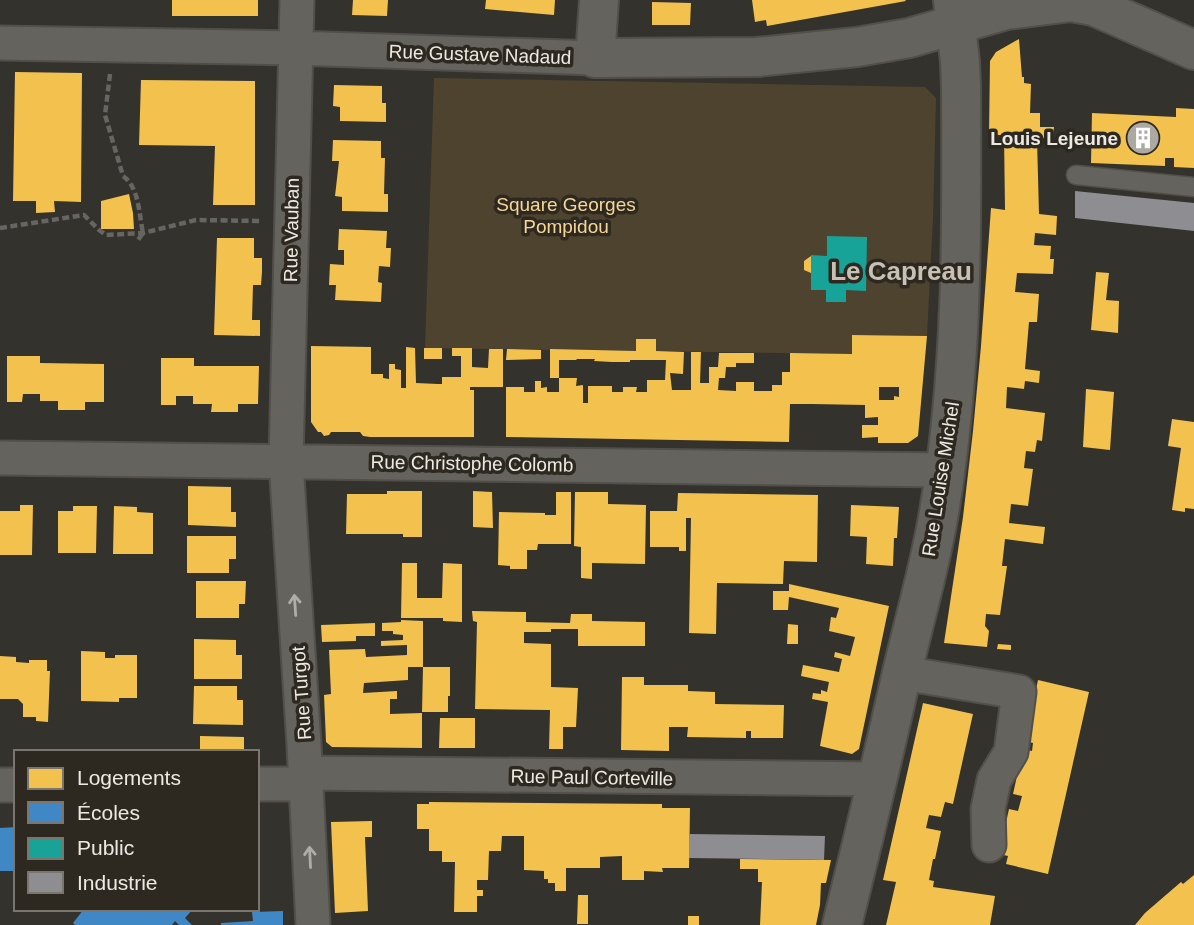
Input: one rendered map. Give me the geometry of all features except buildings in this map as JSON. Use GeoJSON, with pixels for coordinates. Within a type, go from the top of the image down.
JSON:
{"type":"FeatureCollection","features":[{"type":"Feature","properties":{"kind":"street","name":"Rue Vauban"},"geometry":{"type":"LineString","coordinates":[[286,461],[297,0]]}},
{"type":"Feature","properties":{"kind":"street"},"geometry":{"type":"LineString","coordinates":[[595,58],[599,0]]}},
{"type":"Feature","properties":{"kind":"street","name":"Rue Gustave Nadaud"},"geometry":{"type":"LineString","coordinates":[[0,43],[296,48],[595,58],[726,58],[783,55],[909,38],[955,12],[1084,3],[1194,50]]}},
{"type":"Feature","properties":{"kind":"street","name":"Rue Louise Michel"},"geometry":{"type":"LineString","coordinates":[[842,925],[938,518],[944,470],[958,347],[961,264],[961,86],[955,12]]}},
{"type":"Feature","properties":{"kind":"street","name":"Rue Christophe Colomb"},"geometry":{"type":"LineString","coordinates":[[0,458],[944,470]]}},
{"type":"Feature","properties":{"kind":"street","name":"Rue Turgot"},"geometry":{"type":"LineString","coordinates":[[286,461],[313,925]]}},
{"type":"Feature","properties":{"kind":"street"},"geometry":{"type":"LineString","coordinates":[[902,673],[1019,692],[1011,752],[994,780],[988,808],[989,845]]}},
{"type":"Feature","properties":{"kind":"street","name":"Rue Paul Corteville"},"geometry":{"type":"LineString","coordinates":[[259,784],[306,779],[878,779]]}},
{"type":"Feature","properties":{"kind":"lane"},"geometry":{"type":"LineString","coordinates":[[1076,175],[1194,187]]}},
{"type":"Feature","properties":{"kind":"path"},"geometry":{"type":"LineString","coordinates":[[112,45],[105,115],[123,176],[130,181],[136,198],[143,233],[138,240]]}},
{"type":"Feature","properties":{"kind":"path"},"geometry":{"type":"LineString","coordinates":[[0,228],[84,215],[106,235],[143,233],[196,220],[291,221]]}},
{"type":"Feature","properties":{"kind":"green space","name":"Square Georges Pompidou"},"geometry":{"type":"Polygon","coordinates":[[[434,78],[925,87],[936,98],[927,336],[853,335],[852,354],[425,348],[434,78]]]}},
{"type":"Feature","properties":{"kind":"place","name":"Louis Lejeune"},"geometry":{"type":"Point","coordinates":[1143,138]}},
{"type":"Feature","properties":{"kind":"district","name":"Le Capreau"},"geometry":{"type":"Point","coordinates":[901,271]}}]}
